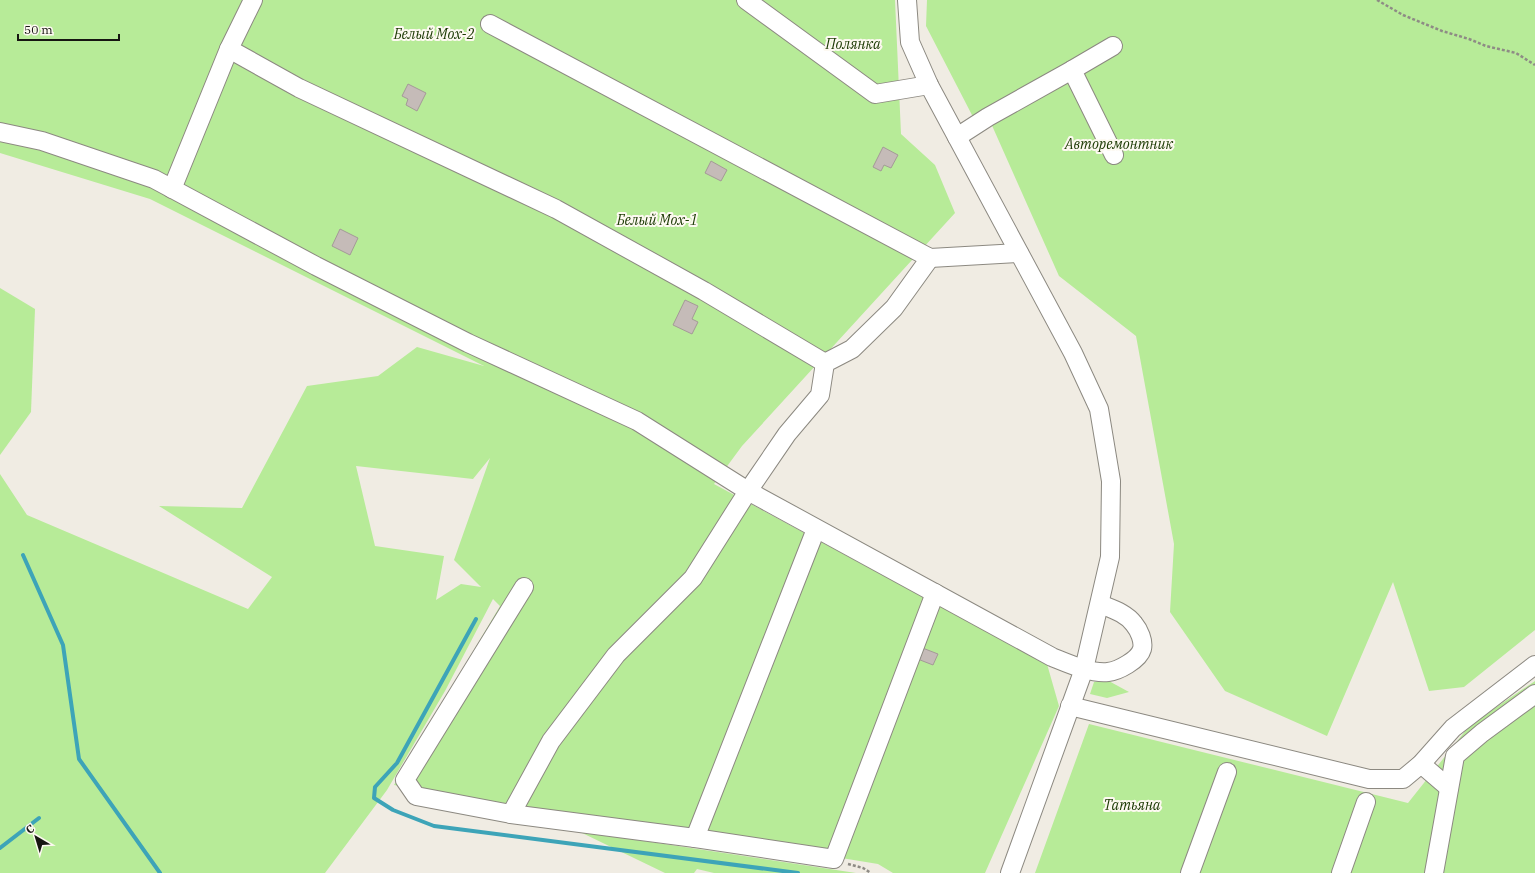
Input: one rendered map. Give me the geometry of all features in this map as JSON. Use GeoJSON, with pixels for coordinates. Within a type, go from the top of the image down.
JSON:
{"type":"FeatureCollection","features":[{"type":"Feature","properties":{"kind":"street"},"geometry":{"type":"LineString","coordinates":[[172,189],[229,49],[253,0]]}},
{"type":"Feature","properties":{"kind":"street"},"geometry":{"type":"LineString","coordinates":[[746,0],[875,94],[929,85]]}},
{"type":"Feature","properties":{"kind":"street"},"geometry":{"type":"LineString","coordinates":[[907,0],[910,42],[929,85],[1073,353],[1098,409],[1111,481],[1110,557],[1084,669],[1010,873]]}},
{"type":"Feature","properties":{"kind":"street"},"geometry":{"type":"LineString","coordinates":[[490,24],[930,258],[1019,253]]}},
{"type":"Feature","properties":{"kind":"street"},"geometry":{"type":"LineString","coordinates":[[957,137],[988,117],[1113,46]]}},
{"type":"Feature","properties":{"kind":"street"},"geometry":{"type":"LineString","coordinates":[[229,49],[299,88],[556,209],[704,291],[825,363]]}},
{"type":"Feature","properties":{"kind":"street"},"geometry":{"type":"LineString","coordinates":[[1072,70],[1114,155]]}},
{"type":"Feature","properties":{"kind":"street"},"geometry":{"type":"LineString","coordinates":[[0,132],[42,141],[154,179],[316,266],[468,343],[637,421],[748,491],[1052,657],[1084,669],[1108,672],[1122,667],[1136,659],[1142,649],[1141,636],[1134,623],[1122,613],[1100,604]]}},
{"type":"Feature","properties":{"kind":"street"},"geometry":{"type":"LineString","coordinates":[[825,363],[852,349],[894,308],[930,258]]}},
{"type":"Feature","properties":{"kind":"street"},"geometry":{"type":"LineString","coordinates":[[511,814],[551,741],[616,655],[693,578],[748,491],[787,434],[820,395],[825,363]]}},
{"type":"Feature","properties":{"kind":"street"},"geometry":{"type":"LineString","coordinates":[[695,838],[816,529]]}},
{"type":"Feature","properties":{"kind":"street"},"geometry":{"type":"LineString","coordinates":[[524,587],[405,780],[416,796],[511,814],[695,838],[834,859],[935,593]]}},
{"type":"Feature","properties":{"kind":"street"},"geometry":{"type":"LineString","coordinates":[[1070,706],[1369,779],[1402,779],[1420,764],[1453,728],[1535,665]]}},
{"type":"Feature","properties":{"kind":"street"},"geometry":{"type":"LineString","coordinates":[[1434,873],[1456,756],[1482,733],[1535,694]]}},
{"type":"Feature","properties":{"kind":"street"},"geometry":{"type":"LineString","coordinates":[[1420,764],[1449,788]]}},
{"type":"Feature","properties":{"kind":"street"},"geometry":{"type":"LineString","coordinates":[[1190,873],[1227,772]]}},
{"type":"Feature","properties":{"kind":"street"},"geometry":{"type":"LineString","coordinates":[[1340,873],[1366,802]]}},
{"type":"Feature","properties":{"kind":"path"},"geometry":{"type":"LineString","coordinates":[[1377,0],[1403,15],[1442,31],[1486,46],[1516,53],[1535,65]]}},
{"type":"Feature","properties":{"kind":"path"},"geometry":{"type":"LineString","coordinates":[[834,859],[862,868],[871,873]]}},
{"type":"Feature","properties":{"kind":"green space","name":"Белый Мох-1"},"geometry":{"type":"Polygon","coordinates":[[[0,0],[895,0],[901,134],[935,165],[955,213],[742,446],[714,484],[1047,664],[1059,706],[985,873],[893,873],[878,864],[394,785],[500,606],[493,599],[445,691],[387,790],[325,873],[0,873],[0,474],[27,515],[248,609],[272,577],[159,506],[242,508],[307,386],[378,376],[417,347],[484,366],[150,199],[0,153],[0,0]],[[490,458],[473,479],[356,466],[375,546],[444,556],[436,600],[461,584],[481,587],[454,560],[490,458]]]}},
{"type":"Feature","properties":{"kind":"green space","name":"Авторемонтник"},"geometry":{"type":"Polygon","coordinates":[[[927,0],[1535,0],[1535,630],[1464,687],[1429,691],[1393,582],[1327,736],[1225,691],[1170,612],[1174,544],[1136,336],[1059,276],[986,112],[973,117],[926,26],[927,0]]]}},
{"type":"Feature","properties":{"kind":"green space"},"geometry":{"type":"Polygon","coordinates":[[[0,288],[35,309],[31,412],[0,455],[0,288]]]}},
{"type":"Feature","properties":{"kind":"green space"},"geometry":{"type":"Polygon","coordinates":[[[1107,680],[1129,692],[1107,698],[1090,694],[1094,682],[1107,680]]]}},
{"type":"Feature","properties":{"kind":"green space","name":"Татьяна"},"geometry":{"type":"Polygon","coordinates":[[[1535,681],[1535,873],[1035,873],[1089,724],[1408,803],[1470,725],[1535,681]]]}},
{"type":"Feature","properties":{"kind":"green space"},"geometry":{"type":"Polygon","coordinates":[[[578,831],[856,873],[714,873],[697,869],[694,873],[665,873],[578,831]]]}},
{"type":"Feature","properties":{"kind":"building"},"geometry":{"type":"Polygon","coordinates":[[[408,84],[426,93],[417,111],[406,105],[408,99],[402,96],[408,84]]]}},
{"type":"Feature","properties":{"kind":"building"},"geometry":{"type":"Polygon","coordinates":[[[883,147],[898,155],[891,168],[884,165],[881,171],[873,167],[883,147]]]}},
{"type":"Feature","properties":{"kind":"building"},"geometry":{"type":"Polygon","coordinates":[[[711,161],[727,170],[721,181],[705,173],[711,161]]]}},
{"type":"Feature","properties":{"kind":"building"},"geometry":{"type":"Polygon","coordinates":[[[340,229],[358,238],[350,255],[332,246],[340,229]]]}},
{"type":"Feature","properties":{"kind":"building"},"geometry":{"type":"Polygon","coordinates":[[[685,300],[698,306],[692,319],[698,322],[692,334],[673,325],[685,300]]]}},
{"type":"Feature","properties":{"kind":"building"},"geometry":{"type":"Polygon","coordinates":[[[920,647],[938,654],[933,665],[915,658],[920,647]]]}},
{"type":"Feature","properties":{"kind":"waterway"},"geometry":{"type":"LineString","coordinates":[[23,555],[63,645],[79,759],[160,873]]}},
{"type":"Feature","properties":{"kind":"waterway"},"geometry":{"type":"LineString","coordinates":[[476,619],[397,763],[375,787],[374,798],[393,810],[434,826],[798,873]]}},
{"type":"Feature","properties":{"kind":"waterway"},"geometry":{"type":"LineString","coordinates":[[0,848],[39,818]]}},
{"type":"Feature","properties":{"kind":"park label","name":"Белый Мох-2"},"geometry":{"type":"Point","coordinates":[434,34]}},
{"type":"Feature","properties":{"kind":"park label","name":"Полянка"},"geometry":{"type":"Point","coordinates":[853,44]}}]}
